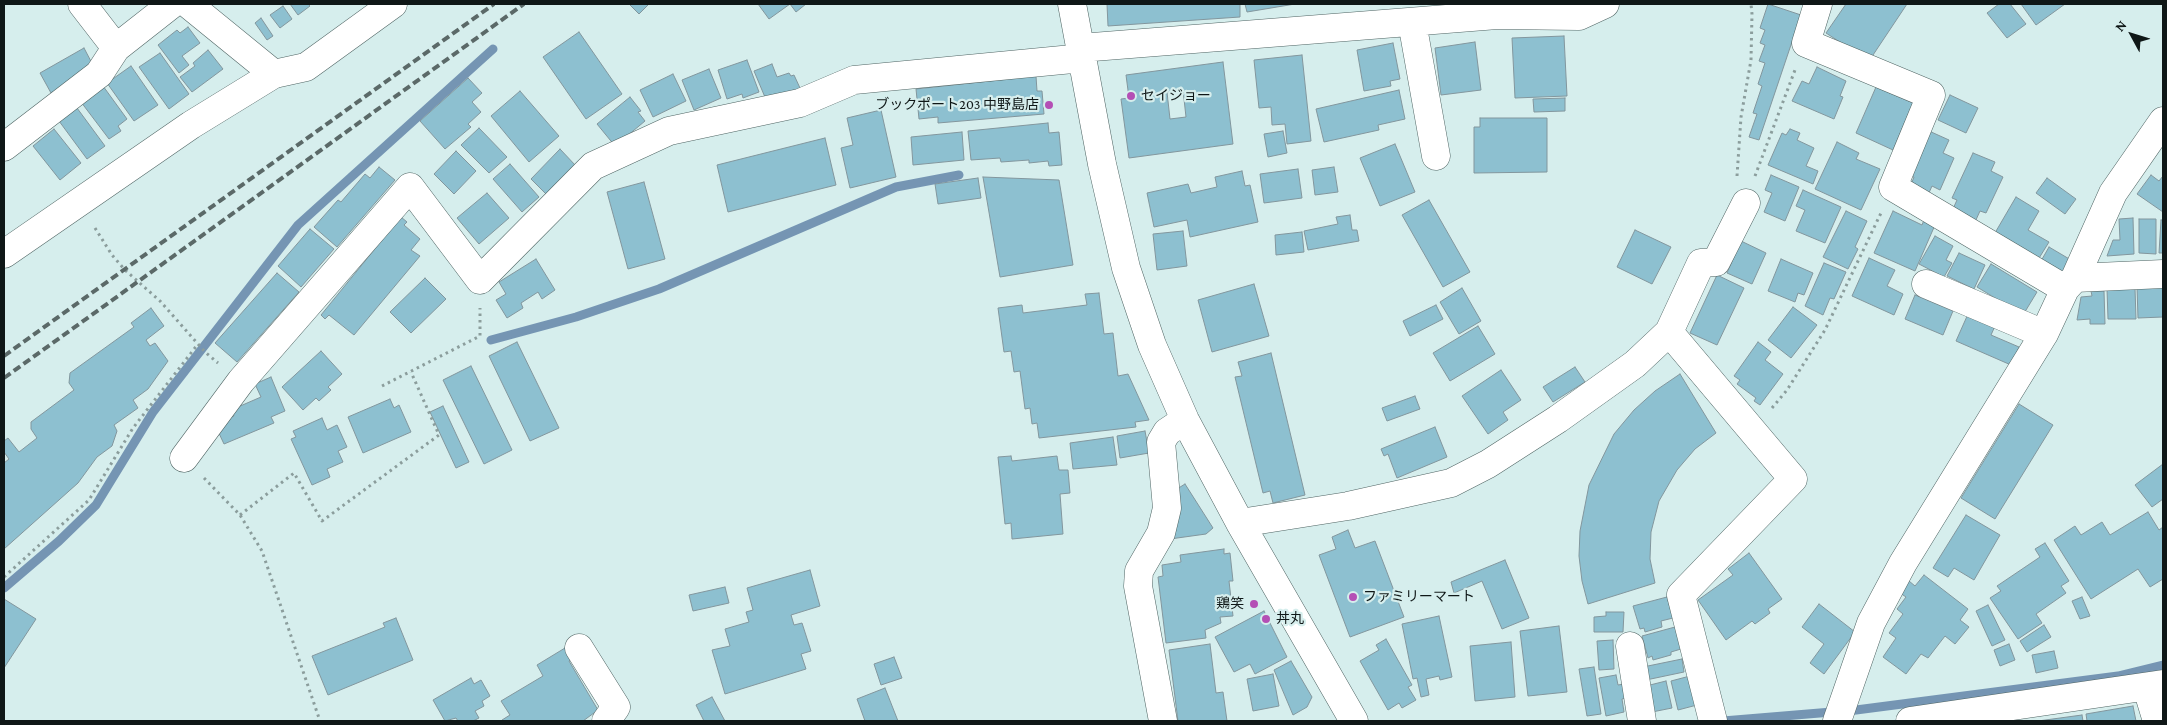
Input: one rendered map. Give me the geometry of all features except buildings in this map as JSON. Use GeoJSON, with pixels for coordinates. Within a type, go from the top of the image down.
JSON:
{"type":"FeatureCollection","features":[{"type":"Feature","properties":{"kind":"street"},"geometry":{"type":"LineString","coordinates":[[82,4],[116,48]]}},
{"type":"Feature","properties":{"kind":"street"},"geometry":{"type":"LineString","coordinates":[[4,147],[99,74],[116,48],[172,4]]}},
{"type":"Feature","properties":{"kind":"street"},"geometry":{"type":"LineString","coordinates":[[188,4],[274,74]]}},
{"type":"Feature","properties":{"kind":"street"},"geometry":{"type":"LineString","coordinates":[[4,254],[191,125],[274,74],[306,67],[393,4]]}},
{"type":"Feature","properties":{"kind":"street"},"geometry":{"type":"LineString","coordinates":[[1072,4],[1102,164],[1126,268],[1152,345],[1185,420],[1240,523],[1354,721]]}},
{"type":"Feature","properties":{"kind":"street"},"geometry":{"type":"LineString","coordinates":[[184,458],[241,381],[410,187],[480,280],[592,166],[669,131],[800,103],[854,80],[1082,53],[1412,22],[1497,15],[1579,16],[1605,4]]}},
{"type":"Feature","properties":{"kind":"street"},"geometry":{"type":"LineString","coordinates":[[1818,4],[1806,43],[1931,95],[1893,187],[2070,283],[2163,274]]}},
{"type":"Feature","properties":{"kind":"street"},"geometry":{"type":"LineString","coordinates":[[1412,22],[1436,156]]}},
{"type":"Feature","properties":{"kind":"street"},"geometry":{"type":"LineString","coordinates":[[1840,714],[1876,614],[1904,563],[2044,334],[2113,193],[2163,121]]}},
{"type":"Feature","properties":{"kind":"street"},"geometry":{"type":"LineString","coordinates":[[1240,523],[1348,506],[1451,483],[1488,464],[1558,419],[1635,364],[1669,332],[1701,263],[1716,262],[1746,203]]}},
{"type":"Feature","properties":{"kind":"street"},"geometry":{"type":"LineString","coordinates":[[1926,284],[2044,334]]}},
{"type":"Feature","properties":{"kind":"street"},"geometry":{"type":"LineString","coordinates":[[1669,332],[1793,479],[1681,595],[1713,721]]}},
{"type":"Feature","properties":{"kind":"street"},"geometry":{"type":"LineString","coordinates":[[1163,721],[1138,586],[1139,571],[1161,533],[1167,508],[1161,442],[1167,432],[1185,420]]}},
{"type":"Feature","properties":{"kind":"street"},"geometry":{"type":"LineString","coordinates":[[1630,646],[1642,721]]}},
{"type":"Feature","properties":{"kind":"street"},"geometry":{"type":"LineString","coordinates":[[579,648],[616,708],[606,721]]}},
{"type":"Feature","properties":{"kind":"street"},"geometry":{"type":"LineString","coordinates":[[1910,721],[2155,686],[2157,721]]}},
{"type":"Feature","properties":{"kind":"path"},"geometry":{"type":"LineString","coordinates":[[1746,203],[1737,182],[1741,117],[1751,60],[1751,4]]}},
{"type":"Feature","properties":{"kind":"path"},"geometry":{"type":"LineString","coordinates":[[1746,203],[1806,43]]}},
{"type":"Feature","properties":{"kind":"path"},"geometry":{"type":"LineString","coordinates":[[1753,432],[1787,390],[1824,330],[1893,187]]}},
{"type":"Feature","properties":{"kind":"path"},"geometry":{"type":"LineString","coordinates":[[78,202],[112,255],[125,270],[160,301],[198,344],[241,381]]}},
{"type":"Feature","properties":{"kind":"path"},"geometry":{"type":"LineString","coordinates":[[382,386],[480,336],[480,280]]}},
{"type":"Feature","properties":{"kind":"path"},"geometry":{"type":"LineString","coordinates":[[4,577],[90,500],[133,428],[198,344]]}},
{"type":"Feature","properties":{"kind":"path"},"geometry":{"type":"LineString","coordinates":[[240,515],[294,473],[322,522],[439,435],[411,372]]}},
{"type":"Feature","properties":{"kind":"path"},"geometry":{"type":"LineString","coordinates":[[184,458],[240,515],[262,551],[320,721]]}},
{"type":"Feature","properties":{"kind":"waterway"},"geometry":{"type":"LineString","coordinates":[[4,588],[59,541],[96,505],[153,412],[298,225],[493,49]]}},
{"type":"Feature","properties":{"kind":"waterway"},"geometry":{"type":"LineString","coordinates":[[491,340],[576,317],[659,289],[896,187],[959,175]]}},
{"type":"Feature","properties":{"kind":"waterway"},"geometry":{"type":"LineString","coordinates":[[1723,721],[1856,710],[2118,676],[2163,665]]}},
{"type":"Feature","properties":{"kind":"railway"},"geometry":{"type":"LineString","coordinates":[[4,356],[494,4]]}},
{"type":"Feature","properties":{"kind":"railway"},"geometry":{"type":"LineString","coordinates":[[4,378],[524,4]]}},
{"type":"Feature","properties":{"kind":"place","name":"セイジョー"},"geometry":{"type":"Point","coordinates":[1131,96]}},
{"type":"Feature","properties":{"kind":"place","name":"ブックポート203 中野島店"},"geometry":{"type":"Point","coordinates":[1049,105]}},
{"type":"Feature","properties":{"kind":"place","name":"ファミリーマート"},"geometry":{"type":"Point","coordinates":[1353,597]}},
{"type":"Feature","properties":{"kind":"place","name":"鶏笑"},"geometry":{"type":"Point","coordinates":[1254,604]}},
{"type":"Feature","properties":{"kind":"place","name":"丼丸"},"geometry":{"type":"Point","coordinates":[1266,619]}}]}
